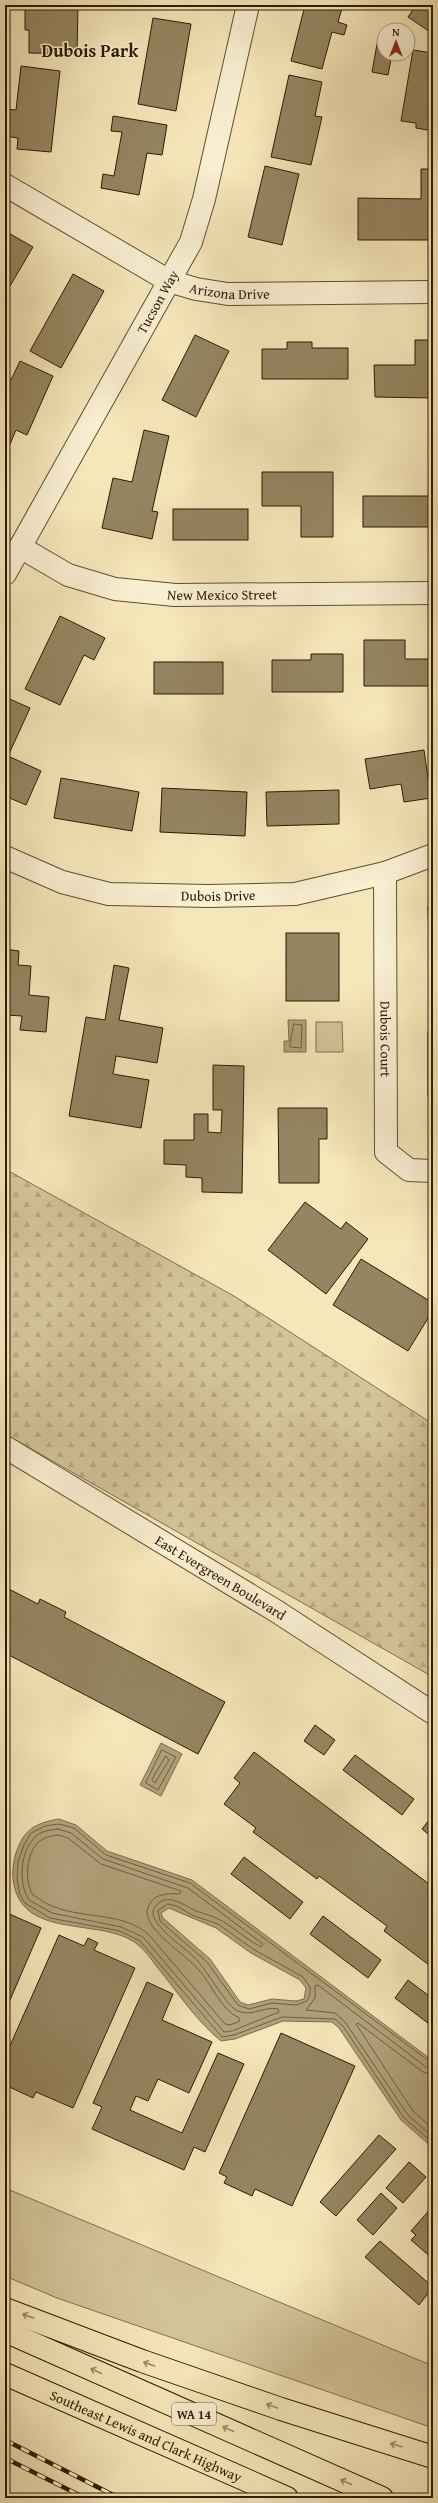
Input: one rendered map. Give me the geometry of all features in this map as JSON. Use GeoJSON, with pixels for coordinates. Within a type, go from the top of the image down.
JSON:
{"type":"FeatureCollection","features":[{"type":"Feature","properties":{"kind":"highway"},"geometry":{"type":"LineString","coordinates":[[5,2309],[142,2361],[281,2409],[433,2457]]}},
{"type":"Feature","properties":{"kind":"highway","name":"WA 14"},"geometry":{"type":"LineString","coordinates":[[5,2331],[382,2498]]}},
{"type":"Feature","properties":{"kind":"highway","name":"Southeast Lewis and Clark Highway"},"geometry":{"type":"LineString","coordinates":[[5,2374],[287,2498]]}},
{"type":"Feature","properties":{"kind":"street","name":"Tucson Way"},"geometry":{"type":"LineString","coordinates":[[5,574],[191,242],[204,198],[248,5]]}},
{"type":"Feature","properties":{"kind":"street","name":"Arizona Drive"},"geometry":{"type":"LineString","coordinates":[[5,185],[169,280],[196,289],[228,294],[433,292]]}},
{"type":"Feature","properties":{"kind":"street","name":"New Mexico Street"},"geometry":{"type":"LineString","coordinates":[[20,547],[68,575],[116,589],[174,595],[433,593]]}},
{"type":"Feature","properties":{"kind":"street","name":"Dubois Drive"},"geometry":{"type":"LineString","coordinates":[[5,857],[62,882],[109,894],[209,896],[295,894],[385,873],[433,855]]}},
{"type":"Feature","properties":{"kind":"street","name":"Dubois Court"},"geometry":{"type":"LineString","coordinates":[[385,873],[386,1152],[409,1170],[433,1171]]}},
{"type":"Feature","properties":{"kind":"street","name":"East Evergreen Boulevard"},"geometry":{"type":"LineString","coordinates":[[5,1447],[276,1611],[433,1713]]}},
{"type":"Feature","properties":{"kind":"green space"},"geometry":{"type":"Polygon","coordinates":[[[316,1022],[342,1022],[343,1052],[316,1052],[316,1022]]]}},
{"type":"Feature","properties":{"kind":"green space"},"geometry":{"type":"Polygon","coordinates":[[[5,1169],[234,1296],[433,1424],[433,1677],[5,1434],[5,1169]]]}},
{"type":"Feature","properties":{"kind":"green space"},"geometry":{"type":"Polygon","coordinates":[[[5,2188],[433,2366],[433,2428],[57,2298],[5,2276],[5,2188]]]}},
{"type":"Feature","properties":{"kind":"water"},"geometry":{"type":"Polygon","coordinates":[[[288,1020],[306,1020],[306,1052],[284,1052],[284,1041],[289,1041],[288,1020]]]}},
{"type":"Feature","properties":{"kind":"water"},"geometry":{"type":"Polygon","coordinates":[[[161,1743],[182,1754],[161,1796],[140,1785],[161,1743]]]}},
{"type":"Feature","properties":{"kind":"water"},"geometry":{"type":"Polygon","coordinates":[[[59,1819],[76,1825],[107,1851],[192,1880],[429,2058],[433,2062],[433,2148],[401,2120],[339,2028],[332,2022],[283,2021],[235,2039],[221,2041],[195,2015],[148,1955],[137,1944],[122,1936],[105,1931],[49,1921],[33,1914],[21,1902],[14,1885],[13,1869],[16,1853],[23,1837],[27,1832],[41,1823],[59,1819]],[[169,1908],[161,1913],[163,1918],[210,1959],[240,2002],[248,2005],[272,1999],[296,2001],[304,1999],[306,1988],[300,1980],[251,1953],[216,1928],[169,1908]]]}},
{"type":"Feature","properties":{"kind":"building"},"geometry":{"type":"Polygon","coordinates":[[[25,5],[78,5],[77,54],[29,53],[29,30],[25,30],[25,5]]]}},
{"type":"Feature","properties":{"kind":"building"},"geometry":{"type":"Polygon","coordinates":[[[305,5],[343,5],[338,22],[347,25],[344,35],[332,32],[322,69],[291,61],[305,5]]]}},
{"type":"Feature","properties":{"kind":"building"},"geometry":{"type":"Polygon","coordinates":[[[416,5],[433,5],[433,34],[416,22],[408,17],[416,5]]]}},
{"type":"Feature","properties":{"kind":"building"},"geometry":{"type":"Polygon","coordinates":[[[153,18],[191,24],[176,111],[138,104],[153,18]]]}},
{"type":"Feature","properties":{"kind":"building"},"geometry":{"type":"Polygon","coordinates":[[[376,50],[376,62],[390,62],[388,75],[372,72],[376,50]]]}},
{"type":"Feature","properties":{"kind":"building"},"geometry":{"type":"Polygon","coordinates":[[[416,50],[433,53],[433,131],[416,128],[416,123],[401,121],[411,62],[416,62],[416,50]]]}},
{"type":"Feature","properties":{"kind":"building"},"geometry":{"type":"Polygon","coordinates":[[[21,66],[60,71],[51,152],[17,149],[18,138],[5,136],[6,109],[16,110],[21,66]]]}},
{"type":"Feature","properties":{"kind":"building"},"geometry":{"type":"Polygon","coordinates":[[[289,75],[322,82],[315,116],[322,117],[311,165],[271,157],[289,75]]]}},
{"type":"Feature","properties":{"kind":"building"},"geometry":{"type":"Polygon","coordinates":[[[113,116],[167,125],[162,155],[147,153],[139,195],[101,188],[103,174],[114,176],[122,132],[111,131],[113,116]]]}},
{"type":"Feature","properties":{"kind":"building"},"geometry":{"type":"Polygon","coordinates":[[[265,166],[299,174],[282,245],[248,237],[265,166]]]}},
{"type":"Feature","properties":{"kind":"building"},"geometry":{"type":"Polygon","coordinates":[[[421,169],[433,169],[433,240],[358,240],[358,198],[421,199],[421,169]]]}},
{"type":"Feature","properties":{"kind":"building"},"geometry":{"type":"Polygon","coordinates":[[[5,231],[33,247],[10,286],[5,283],[5,231]]]}},
{"type":"Feature","properties":{"kind":"building"},"geometry":{"type":"Polygon","coordinates":[[[73,274],[104,291],[61,368],[30,351],[73,274]]]}},
{"type":"Feature","properties":{"kind":"building"},"geometry":{"type":"Polygon","coordinates":[[[195,335],[229,351],[196,417],[162,400],[195,335]]]}},
{"type":"Feature","properties":{"kind":"building"},"geometry":{"type":"Polygon","coordinates":[[[415,340],[433,340],[433,398],[375,397],[374,365],[415,365],[415,340]]]}},
{"type":"Feature","properties":{"kind":"building"},"geometry":{"type":"Polygon","coordinates":[[[287,342],[312,342],[312,348],[348,348],[348,379],[262,379],[262,349],[287,349],[287,342]]]}},
{"type":"Feature","properties":{"kind":"building"},"geometry":{"type":"Polygon","coordinates":[[[20,361],[53,376],[27,435],[16,430],[7,451],[5,450],[5,377],[11,380],[20,361]]]}},
{"type":"Feature","properties":{"kind":"building"},"geometry":{"type":"Polygon","coordinates":[[[144,430],[169,436],[152,511],[158,512],[152,539],[102,528],[113,478],[132,482],[144,430]]]}},
{"type":"Feature","properties":{"kind":"building"},"geometry":{"type":"Polygon","coordinates":[[[262,472],[333,472],[333,537],[301,537],[301,506],[262,506],[262,472]]]}},
{"type":"Feature","properties":{"kind":"building"},"geometry":{"type":"Polygon","coordinates":[[[363,496],[433,496],[433,527],[363,527],[363,496]]]}},
{"type":"Feature","properties":{"kind":"building"},"geometry":{"type":"Polygon","coordinates":[[[173,509],[248,509],[248,540],[173,540],[173,509]]]}},
{"type":"Feature","properties":{"kind":"building"},"geometry":{"type":"Polygon","coordinates":[[[60,616],[105,638],[94,660],[84,655],[60,705],[25,689],[60,616]]]}},
{"type":"Feature","properties":{"kind":"building"},"geometry":{"type":"Polygon","coordinates":[[[364,640],[405,640],[405,659],[433,659],[433,686],[364,686],[364,640]]]}},
{"type":"Feature","properties":{"kind":"building"},"geometry":{"type":"Polygon","coordinates":[[[311,654],[343,654],[343,692],[272,692],[272,660],[311,660],[311,654]]]}},
{"type":"Feature","properties":{"kind":"building"},"geometry":{"type":"Polygon","coordinates":[[[154,662],[223,662],[223,694],[154,694],[154,662]]]}},
{"type":"Feature","properties":{"kind":"building"},"geometry":{"type":"Polygon","coordinates":[[[5,697],[30,708],[8,756],[41,771],[26,805],[5,796],[5,697]]]}},
{"type":"Feature","properties":{"kind":"building"},"geometry":{"type":"Polygon","coordinates":[[[424,750],[431,798],[404,802],[401,784],[370,789],[365,759],[424,750]]]}},
{"type":"Feature","properties":{"kind":"building"},"geometry":{"type":"Polygon","coordinates":[[[61,778],[139,792],[132,831],[54,818],[61,778]]]}},
{"type":"Feature","properties":{"kind":"building"},"geometry":{"type":"Polygon","coordinates":[[[162,788],[247,792],[245,836],[160,832],[162,788]]]}},
{"type":"Feature","properties":{"kind":"building"},"geometry":{"type":"Polygon","coordinates":[[[339,790],[339,824],[267,826],[266,792],[339,790]]]}},
{"type":"Feature","properties":{"kind":"building"},"geometry":{"type":"Polygon","coordinates":[[[433,906],[433,971],[430,971],[428,907],[433,906]]]}},
{"type":"Feature","properties":{"kind":"building"},"geometry":{"type":"Polygon","coordinates":[[[286,933],[339,933],[339,1001],[286,1001],[286,933]]]}},
{"type":"Feature","properties":{"kind":"building"},"geometry":{"type":"Polygon","coordinates":[[[5,949],[19,951],[18,965],[31,966],[29,995],[49,997],[46,1032],[20,1030],[22,1016],[5,1015],[5,949]]]}},
{"type":"Feature","properties":{"kind":"building"},"geometry":{"type":"Polygon","coordinates":[[[114,965],[129,968],[119,1020],[163,1028],[157,1063],[116,1056],[113,1074],[149,1080],[141,1128],[69,1116],[86,1017],[105,1020],[114,965]]]}},
{"type":"Feature","properties":{"kind":"building"},"geometry":{"type":"Polygon","coordinates":[[[428,1032],[433,1032],[433,1095],[428,1095],[428,1032]]]}},
{"type":"Feature","properties":{"kind":"building"},"geometry":{"type":"Polygon","coordinates":[[[213,1065],[244,1066],[242,1193],[202,1192],[202,1178],[186,1177],[186,1165],[164,1164],[164,1140],[194,1140],[194,1114],[208,1114],[208,1132],[221,1133],[222,1110],[213,1110],[213,1065]]]}},
{"type":"Feature","properties":{"kind":"building"},"geometry":{"type":"Polygon","coordinates":[[[278,1108],[327,1108],[327,1139],[319,1139],[319,1183],[279,1183],[278,1108]]]}},
{"type":"Feature","properties":{"kind":"building"},"geometry":{"type":"Polygon","coordinates":[[[305,1202],[341,1229],[346,1222],[368,1239],[326,1294],[268,1250],[305,1202]]]}},
{"type":"Feature","properties":{"kind":"building"},"geometry":{"type":"Polygon","coordinates":[[[361,1259],[433,1303],[433,1310],[408,1351],[333,1305],[361,1259]]]}},
{"type":"Feature","properties":{"kind":"building"},"geometry":{"type":"Polygon","coordinates":[[[5,1587],[38,1604],[40,1599],[66,1612],[64,1617],[225,1702],[198,1754],[5,1653],[5,1587]]]}},
{"type":"Feature","properties":{"kind":"building"},"geometry":{"type":"Polygon","coordinates":[[[315,1725],[335,1740],[324,1755],[304,1741],[315,1725]]]}},
{"type":"Feature","properties":{"kind":"building"},"geometry":{"type":"Polygon","coordinates":[[[254,1752],[433,1887],[433,1968],[384,1931],[387,1926],[319,1876],[317,1879],[253,1832],[256,1828],[224,1804],[240,1783],[234,1778],[254,1752]]]}},
{"type":"Feature","properties":{"kind":"building"},"geometry":{"type":"Polygon","coordinates":[[[355,1755],[414,1799],[402,1815],[343,1770],[355,1755]]]}},
{"type":"Feature","properties":{"kind":"building"},"geometry":{"type":"Polygon","coordinates":[[[433,1815],[433,1838],[422,1829],[433,1815]]]}},
{"type":"Feature","properties":{"kind":"building"},"geometry":{"type":"Polygon","coordinates":[[[244,1857],[303,1902],[290,1919],[231,1874],[244,1857]]]}},
{"type":"Feature","properties":{"kind":"building"},"geometry":{"type":"Polygon","coordinates":[[[5,1912],[41,1928],[7,2007],[5,2007],[5,1912]]]}},
{"type":"Feature","properties":{"kind":"building"},"geometry":{"type":"Polygon","coordinates":[[[323,1916],[381,1960],[368,1978],[310,1934],[323,1916]]]}},
{"type":"Feature","properties":{"kind":"building"},"geometry":{"type":"Polygon","coordinates":[[[59,1935],[84,1946],[88,1938],[98,1943],[94,1950],[135,1968],[73,2108],[36,2092],[33,2098],[5,2085],[7,2079],[5,2078],[5,2057],[59,1935]]]}},
{"type":"Feature","properties":{"kind":"building"},"geometry":{"type":"Polygon","coordinates":[[[408,1980],[433,1999],[433,2027],[395,1998],[408,1980]]]}},
{"type":"Feature","properties":{"kind":"building"},"geometry":{"type":"Polygon","coordinates":[[[147,1982],[173,1994],[162,2020],[212,2042],[189,2093],[158,2079],[148,2101],[136,2096],[130,2110],[182,2133],[218,2053],[244,2064],[205,2152],[194,2147],[184,2170],[92,2129],[102,2107],[93,2103],[147,1982]]]}},
{"type":"Feature","properties":{"kind":"building"},"geometry":{"type":"Polygon","coordinates":[[[281,2033],[355,2066],[292,2206],[255,2189],[252,2196],[224,2183],[227,2177],[219,2173],[281,2033]]]}},
{"type":"Feature","properties":{"kind":"building"},"geometry":{"type":"Polygon","coordinates":[[[379,2135],[396,2149],[336,2216],[320,2202],[379,2135]]]}},
{"type":"Feature","properties":{"kind":"building"},"geometry":{"type":"Polygon","coordinates":[[[409,2162],[426,2177],[403,2203],[386,2188],[409,2162]]]}},
{"type":"Feature","properties":{"kind":"building"},"geometry":{"type":"Polygon","coordinates":[[[381,2193],[397,2208],[373,2235],[357,2220],[381,2193]]]}},
{"type":"Feature","properties":{"kind":"building"},"geometry":{"type":"Polygon","coordinates":[[[433,2206],[433,2259],[411,2240],[416,2235],[411,2231],[433,2206]]]}},
{"type":"Feature","properties":{"kind":"building"},"geometry":{"type":"Polygon","coordinates":[[[380,2241],[433,2287],[419,2305],[365,2257],[380,2241]]]}},
{"type":"Feature","properties":{"kind":"railway"},"geometry":{"type":"LineString","coordinates":[[5,2440],[119,2498]]}},
{"type":"Feature","properties":{"kind":"railway"},"geometry":{"type":"LineString","coordinates":[[5,2458],[85,2498]]}},
{"type":"Feature","properties":{"kind":"district","name":"Dubois Park"},"geometry":{"type":"Point","coordinates":[90,51]}}]}
